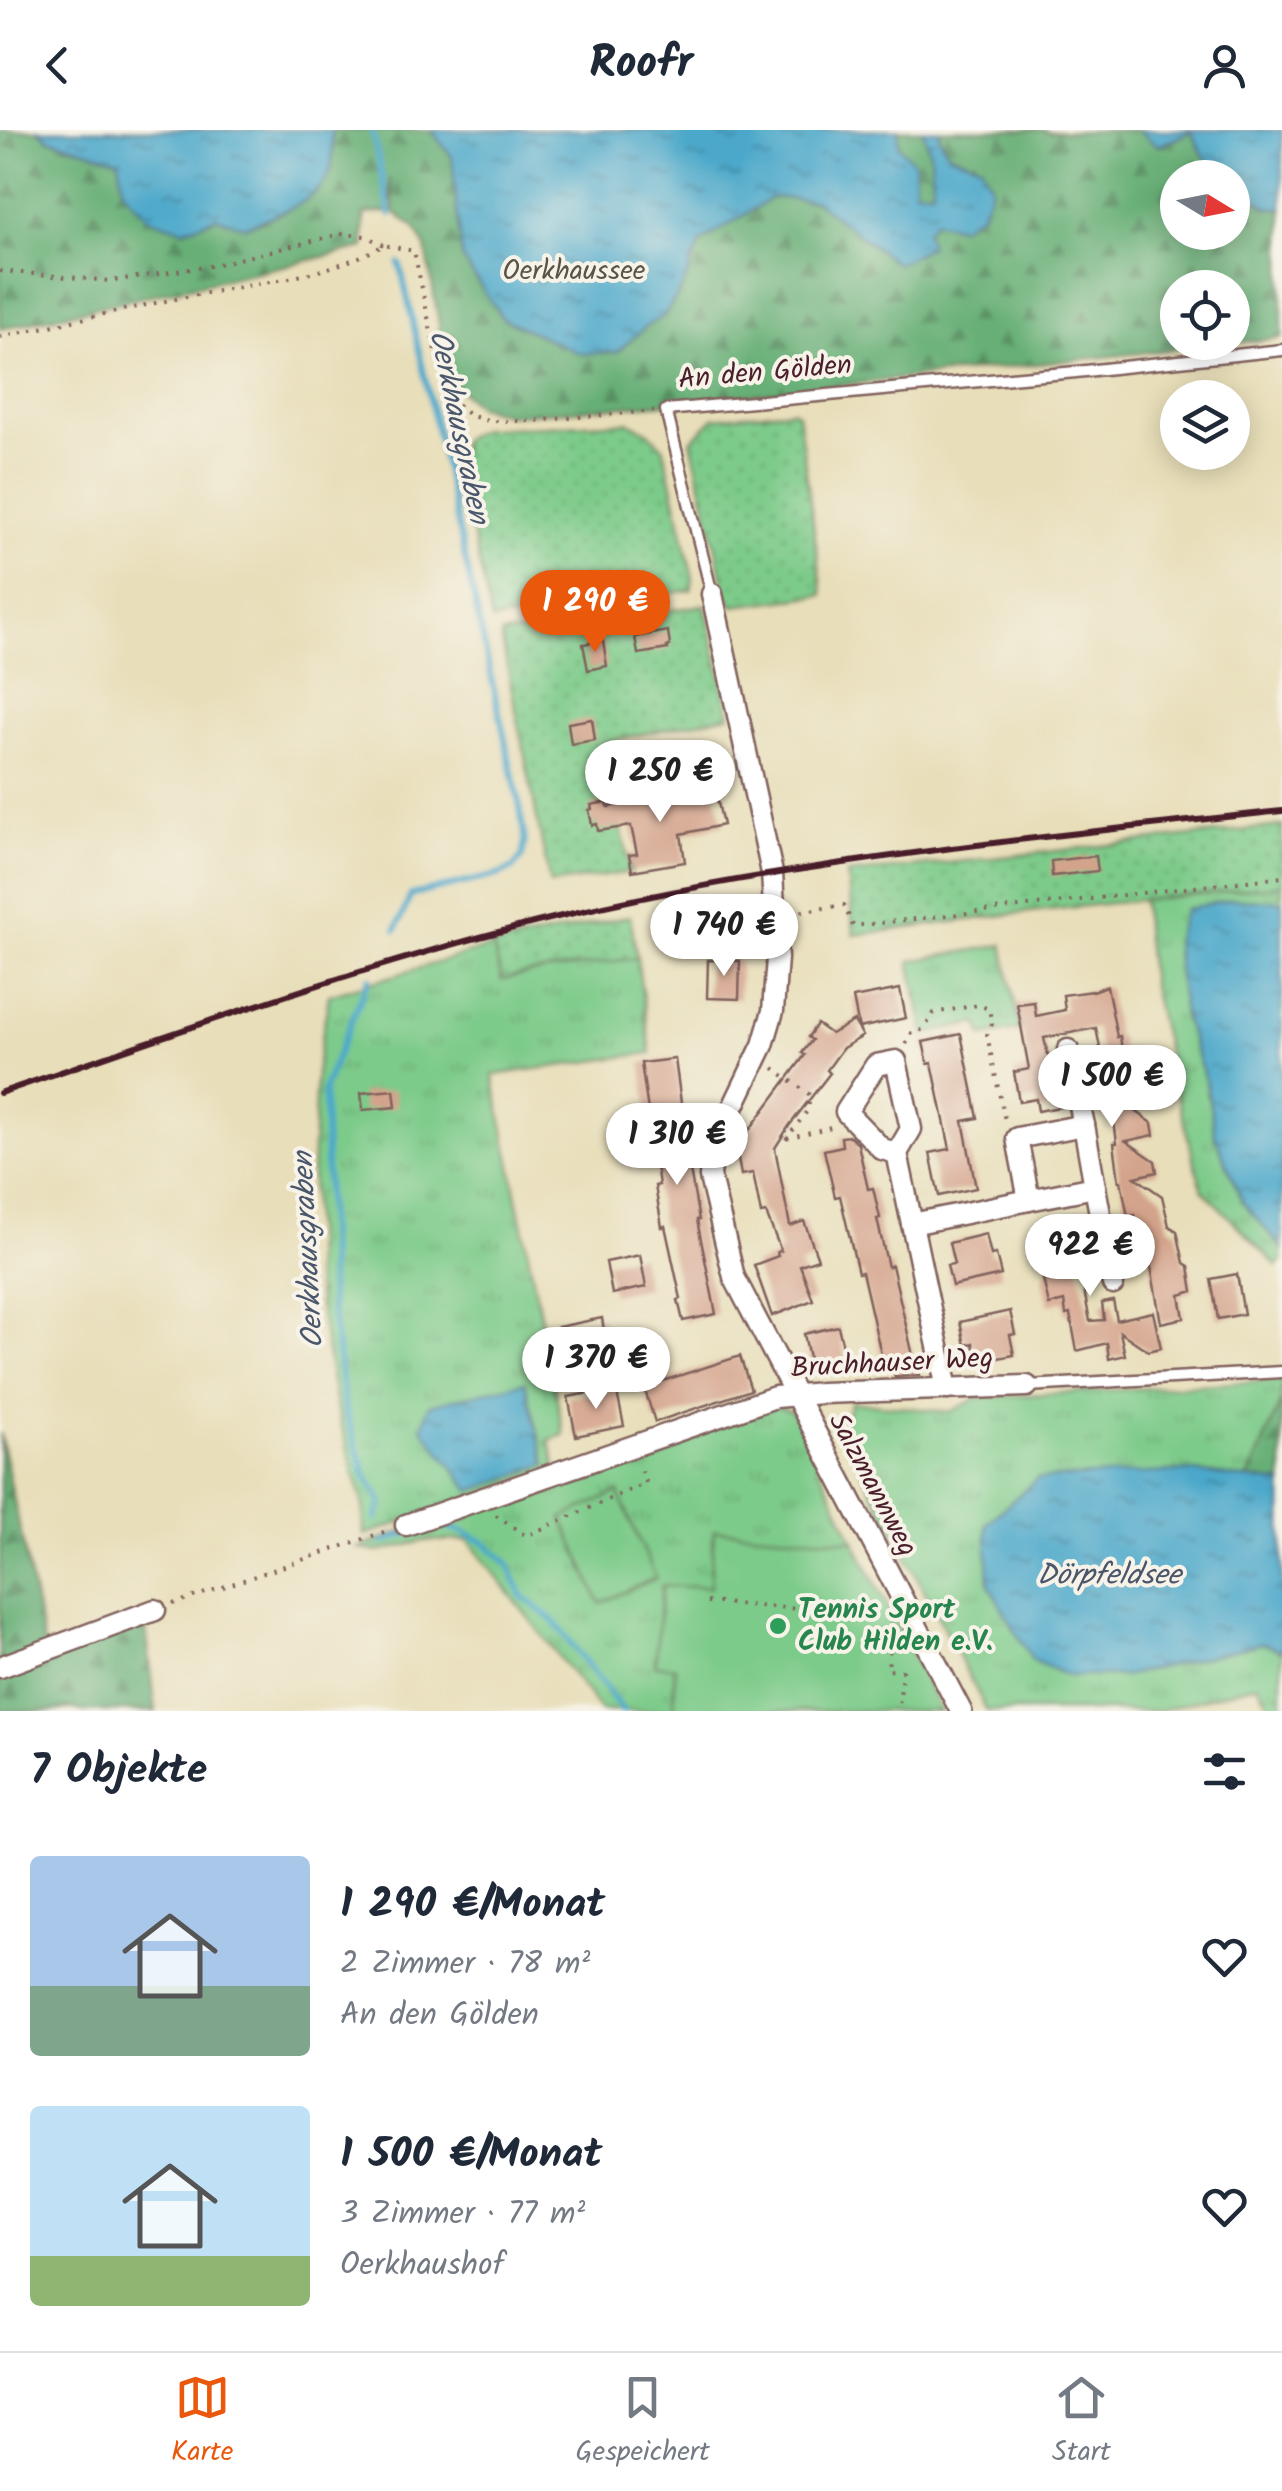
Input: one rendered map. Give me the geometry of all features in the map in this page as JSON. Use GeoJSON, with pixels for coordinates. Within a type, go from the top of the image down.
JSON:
{"type":"FeatureCollection","features":[{"type":"Feature","properties":{"kind":"street","name":"An den Gölden"},"geometry":{"type":"LineString","coordinates":[[712,594],[772,873]]}},
{"type":"Feature","properties":{"kind":"street","name":"Salzmannweg"},"geometry":{"type":"LineString","coordinates":[[772,873],[777,958],[773,1011],[764,1045],[712,1152],[710,1177],[734,1277],[956,1709]]}},
{"type":"Feature","properties":{"kind":"street"},"geometry":{"type":"LineString","coordinates":[[1068,1050],[1113,1284]]}},
{"type":"Feature","properties":{"kind":"street"},"geometry":{"type":"LineString","coordinates":[[897,1153],[882,1149],[846,1112],[876,1065],[896,1061],[910,1129],[897,1153],[948,1389]]}},
{"type":"Feature","properties":{"kind":"street"},"geometry":{"type":"LineString","coordinates":[[1029,1200],[1017,1138],[1084,1126]]}},
{"type":"Feature","properties":{"kind":"street"},"geometry":{"type":"LineString","coordinates":[[912,1224],[1095,1187]]}},
{"type":"Feature","properties":{"kind":"street","name":"Bruchhauser Weg"},"geometry":{"type":"LineString","coordinates":[[406,1525],[775,1398],[1028,1386]]}},
{"type":"Feature","properties":{"kind":"street"},"geometry":{"type":"LineString","coordinates":[[0,1668],[155,1610]]}},
{"type":"Feature","properties":{"kind":"lane","name":"An den Gölden"},"geometry":{"type":"LineString","coordinates":[[712,594],[666,410],[1282,350]]}},
{"type":"Feature","properties":{"kind":"lane","name":"Bruchhauser Weg"},"geometry":{"type":"LineString","coordinates":[[1028,1386],[1282,1372]]}},
{"type":"Feature","properties":{"kind":"path"},"geometry":{"type":"LineString","coordinates":[[0,271],[111,281],[210,266],[341,234],[364,236],[384,245],[414,250],[440,374],[454,401],[469,415],[488,421],[530,421],[666,410]]}},
{"type":"Feature","properties":{"kind":"path"},"geometry":{"type":"LineString","coordinates":[[0,336],[321,272],[384,245]]}},
{"type":"Feature","properties":{"kind":"path"},"geometry":{"type":"LineString","coordinates":[[792,912],[844,905],[853,926],[1282,877]]}},
{"type":"Feature","properties":{"kind":"path"},"geometry":{"type":"LineString","coordinates":[[896,1061],[912,1032],[924,1029],[934,1014],[978,1005],[989,1010],[992,1024],[987,1035],[1008,1132],[1017,1138]]}},
{"type":"Feature","properties":{"kind":"path"},"geometry":{"type":"LineString","coordinates":[[787,1138],[808,1110],[810,1094],[791,1080]]}},
{"type":"Feature","properties":{"kind":"path"},"geometry":{"type":"LineString","coordinates":[[787,1138],[839,1125]]}},
{"type":"Feature","properties":{"kind":"path"},"geometry":{"type":"LineString","coordinates":[[779,1132],[787,1138]]}},
{"type":"Feature","properties":{"kind":"path"},"geometry":{"type":"LineString","coordinates":[[475,1501],[526,1536],[646,1483],[634,1446]]}},
{"type":"Feature","properties":{"kind":"path"},"geometry":{"type":"LineString","coordinates":[[155,1610],[406,1525]]}},
{"type":"Feature","properties":{"kind":"path"},"geometry":{"type":"LineString","coordinates":[[707,1602],[892,1616],[888,1670],[902,1671],[900,1711]]}},
{"type":"Feature","properties":{"kind":"green space","name":"Oerkhaussee"},"geometry":{"type":"Polygon","coordinates":[[[0,130],[38,130],[50,139],[120,160],[123,190],[184,230],[217,217],[245,227],[310,197],[328,176],[332,130],[431,130],[452,157],[485,290],[503,319],[617,352],[664,316],[681,290],[701,242],[773,197],[815,201],[897,264],[981,165],[948,153],[940,130],[1137,130],[1159,146],[1191,132],[1208,160],[1160,160],[1160,250],[1250,250],[1250,196],[1268,208],[1282,208],[1282,338],[1250,341],[1250,270],[1160,270],[1160,351],[693,401],[510,415],[477,406],[457,388],[446,367],[426,248],[414,227],[394,212],[390,179],[390,212],[364,214],[364,248],[0,329],[0,130]]]}},
{"type":"Feature","properties":{"kind":"green space"},"geometry":{"type":"Polygon","coordinates":[[[898,130],[923,130],[931,157],[933,190],[915,190],[899,146],[898,130]]]}},
{"type":"Feature","properties":{"kind":"green space"},"geometry":{"type":"Polygon","coordinates":[[[793,410],[798,414],[823,595],[734,606],[727,597],[691,441],[714,418],[793,410]]]}},
{"type":"Feature","properties":{"kind":"green space"},"geometry":{"type":"Polygon","coordinates":[[[629,422],[649,432],[664,449],[693,579],[691,590],[492,621],[458,468],[462,439],[481,429],[629,422]]]}},
{"type":"Feature","properties":{"kind":"green space"},"geometry":{"type":"Polygon","coordinates":[[[705,605],[730,715],[602,743],[631,872],[550,884],[501,635],[705,605]]]}},
{"type":"Feature","properties":{"kind":"green space"},"geometry":{"type":"Polygon","coordinates":[[[1282,826],[1282,885],[854,935],[847,874],[1282,826]]]}},
{"type":"Feature","properties":{"kind":"green space"},"geometry":{"type":"Polygon","coordinates":[[[1282,885],[1282,901],[1232,899],[1175,941],[1183,1014],[1206,1082],[1215,1136],[1243,1203],[1282,1248],[1282,1261],[1277,1266],[1202,1189],[1150,977],[1142,900],[1282,885]]]}},
{"type":"Feature","properties":{"kind":"green space"},"geometry":{"type":"Polygon","coordinates":[[[630,916],[637,958],[502,980],[493,946],[630,916]]]}},
{"type":"Feature","properties":{"kind":"green space"},"geometry":{"type":"Polygon","coordinates":[[[1003,945],[1020,1029],[983,1036],[978,1023],[925,1034],[910,961],[1003,945]]]}},
{"type":"Feature","properties":{"kind":"green space"},"geometry":{"type":"Polygon","coordinates":[[[493,946],[502,980],[637,958],[651,1053],[493,1075],[564,1435],[549,1440],[556,1466],[364,1535],[363,1504],[336,1407],[314,1275],[316,1072],[329,995],[493,946]]]}},
{"type":"Feature","properties":{"kind":"green space"},"geometry":{"type":"Polygon","coordinates":[[[1282,1380],[1282,1399],[1248,1479],[1187,1471],[1135,1475],[1124,1676],[1263,1643],[1282,1651],[1282,1711],[1272,1711],[1258,1684],[1158,1711],[987,1711],[840,1430],[851,1402],[952,1412],[977,1398],[1282,1380]]]}},
{"type":"Feature","properties":{"kind":"green space"},"geometry":{"type":"Polygon","coordinates":[[[1282,1399],[1282,1483],[1248,1479],[1282,1399]]]}},
{"type":"Feature","properties":{"kind":"green space"},"geometry":{"type":"Polygon","coordinates":[[[777,1406],[793,1412],[854,1541],[714,1531],[710,1588],[662,1587],[655,1665],[675,1666],[673,1711],[601,1711],[468,1540],[424,1541],[377,1552],[358,1548],[433,1520],[777,1406]]]}},
{"type":"Feature","properties":{"kind":"green space"},"geometry":{"type":"Polygon","coordinates":[[[0,1433],[43,1640],[50,1655],[145,1621],[156,1711],[0,1711],[0,1433]]]}},
{"type":"Feature","properties":{"kind":"green space"},"geometry":{"type":"Polygon","coordinates":[[[618,1492],[656,1578],[600,1603],[562,1518],[618,1492]]]}},
{"type":"Feature","properties":{"kind":"green space","name":"Tennis Sport Club Hilden e.V."},"geometry":{"type":"Polygon","coordinates":[[[714,1530],[854,1541],[941,1711],[674,1711],[675,1667],[655,1665],[662,1586],[710,1587],[714,1530]]]}},
{"type":"Feature","properties":{"kind":"water"},"geometry":{"type":"Polygon","coordinates":[[[38,130],[332,130],[332,163],[321,187],[284,211],[244,227],[217,217],[184,230],[147,218],[123,190],[119,160],[49,139],[38,130]]]}},
{"type":"Feature","properties":{"kind":"water","name":"Oerkhaussee"},"geometry":{"type":"Polygon","coordinates":[[[431,130],[898,130],[899,146],[915,163],[915,190],[933,190],[931,157],[923,130],[940,130],[948,153],[981,165],[992,186],[982,213],[960,227],[934,221],[926,231],[930,246],[897,264],[815,201],[773,197],[701,242],[681,290],[664,316],[617,352],[581,354],[503,319],[462,259],[452,157],[431,130]]]}},
{"type":"Feature","properties":{"kind":"water"},"geometry":{"type":"Polygon","coordinates":[[[1137,130],[1282,130],[1282,208],[1268,208],[1250,196],[1250,160],[1206,160],[1191,132],[1158,146],[1137,130]]]}},
{"type":"Feature","properties":{"kind":"water"},"geometry":{"type":"Polygon","coordinates":[[[1232,899],[1282,901],[1282,1248],[1243,1203],[1215,1136],[1206,1082],[1183,1014],[1175,941],[1185,909],[1232,899]]]}},
{"type":"Feature","properties":{"kind":"water"},"geometry":{"type":"Polygon","coordinates":[[[525,1382],[546,1464],[471,1491],[422,1428],[429,1405],[525,1382]]]}},
{"type":"Feature","properties":{"kind":"water","name":"Dörpfeldsee"},"geometry":{"type":"Polygon","coordinates":[[[1187,1471],[1282,1483],[1282,1651],[1263,1643],[1124,1676],[1068,1676],[1032,1660],[989,1585],[986,1524],[1037,1479],[1187,1471]]]}},
{"type":"Feature","properties":{"kind":"building"},"geometry":{"type":"Polygon","coordinates":[[[668,631],[668,649],[638,654],[635,637],[668,631]]]}},
{"type":"Feature","properties":{"kind":"building"},"geometry":{"type":"Polygon","coordinates":[[[603,641],[607,666],[588,670],[583,644],[603,641]]]}},
{"type":"Feature","properties":{"kind":"building"},"geometry":{"type":"Polygon","coordinates":[[[592,719],[595,740],[571,744],[568,723],[592,719]]]}},
{"type":"Feature","properties":{"kind":"building"},"geometry":{"type":"Polygon","coordinates":[[[715,789],[723,825],[681,834],[685,862],[632,871],[629,855],[637,854],[631,826],[598,831],[597,824],[592,825],[591,805],[607,802],[608,807],[661,797],[662,801],[715,789]]]}},
{"type":"Feature","properties":{"kind":"building"},"geometry":{"type":"Polygon","coordinates":[[[1096,856],[1098,871],[1052,876],[1051,861],[1096,856]]]}},
{"type":"Feature","properties":{"kind":"building"},"geometry":{"type":"Polygon","coordinates":[[[708,960],[740,961],[739,999],[707,998],[708,960]]]}},
{"type":"Feature","properties":{"kind":"building"},"geometry":{"type":"Polygon","coordinates":[[[1107,986],[1122,1050],[1137,1047],[1141,1063],[1117,1068],[1145,1086],[1148,1098],[1126,1104],[1152,1123],[1154,1135],[1126,1141],[1155,1161],[1157,1172],[1135,1177],[1162,1196],[1169,1226],[1177,1231],[1184,1263],[1189,1266],[1193,1291],[1180,1295],[1184,1318],[1161,1323],[1148,1250],[1132,1253],[1141,1239],[1135,1215],[1128,1217],[1119,1181],[1112,1106],[1096,1028],[1044,1038],[1060,1107],[1038,1111],[1036,1099],[1019,1102],[1014,1072],[1029,1069],[1017,1004],[1034,1002],[1036,1016],[1065,1010],[1063,995],[1107,986]]]}},
{"type":"Feature","properties":{"kind":"building"},"geometry":{"type":"Polygon","coordinates":[[[900,989],[906,1018],[859,1028],[853,998],[900,989]]]}},
{"type":"Feature","properties":{"kind":"building"},"geometry":{"type":"Polygon","coordinates":[[[854,1021],[863,1036],[843,1048],[827,1070],[830,1073],[775,1148],[790,1226],[804,1221],[818,1259],[800,1265],[813,1300],[772,1316],[754,1265],[778,1256],[781,1251],[766,1213],[761,1214],[753,1173],[741,1175],[736,1148],[805,1055],[802,1053],[812,1040],[808,1037],[817,1024],[831,1034],[854,1021]]]}},
{"type":"Feature","properties":{"kind":"building"},"geometry":{"type":"Polygon","coordinates":[[[961,1034],[978,1118],[963,1121],[976,1188],[939,1196],[930,1153],[950,1149],[932,1063],[928,1064],[923,1042],[961,1034]]]}},
{"type":"Feature","properties":{"kind":"building"},"geometry":{"type":"Polygon","coordinates":[[[675,1059],[685,1132],[689,1132],[693,1158],[688,1159],[697,1220],[716,1314],[683,1321],[655,1186],[659,1185],[641,1063],[675,1059]]]}},
{"type":"Feature","properties":{"kind":"building"},"geometry":{"type":"Polygon","coordinates":[[[394,1090],[396,1107],[363,1110],[361,1093],[394,1090]]]}},
{"type":"Feature","properties":{"kind":"building"},"geometry":{"type":"Polygon","coordinates":[[[850,1136],[858,1144],[868,1189],[873,1188],[888,1267],[892,1265],[920,1375],[895,1377],[892,1365],[884,1367],[862,1272],[858,1273],[840,1196],[835,1197],[824,1150],[842,1146],[841,1137],[850,1136]]]}},
{"type":"Feature","properties":{"kind":"building"},"geometry":{"type":"Polygon","coordinates":[[[1079,1216],[1084,1242],[1075,1245],[1090,1321],[1104,1320],[1102,1303],[1113,1301],[1117,1320],[1153,1312],[1161,1348],[1148,1351],[1120,1332],[1125,1355],[1109,1359],[1107,1343],[1077,1351],[1064,1301],[1049,1305],[1043,1279],[1050,1265],[1046,1237],[1060,1234],[1057,1222],[1079,1216]]]}},
{"type":"Feature","properties":{"kind":"building"},"geometry":{"type":"Polygon","coordinates":[[[986,1234],[1001,1275],[952,1286],[947,1265],[954,1264],[949,1243],[986,1234]]]}},
{"type":"Feature","properties":{"kind":"building"},"geometry":{"type":"Polygon","coordinates":[[[640,1255],[646,1287],[612,1294],[606,1262],[640,1255]]]}},
{"type":"Feature","properties":{"kind":"building"},"geometry":{"type":"Polygon","coordinates":[[[1237,1274],[1244,1314],[1218,1319],[1211,1279],[1237,1274]]]}},
{"type":"Feature","properties":{"kind":"building"},"geometry":{"type":"Polygon","coordinates":[[[1010,1311],[1014,1355],[977,1362],[973,1343],[965,1345],[960,1322],[1010,1311]]]}},
{"type":"Feature","properties":{"kind":"building"},"geometry":{"type":"Polygon","coordinates":[[[602,1318],[605,1337],[562,1346],[558,1327],[602,1318]]]}},
{"type":"Feature","properties":{"kind":"building"},"geometry":{"type":"Polygon","coordinates":[[[838,1326],[846,1359],[811,1367],[804,1334],[838,1326]]]}},
{"type":"Feature","properties":{"kind":"building"},"geometry":{"type":"Polygon","coordinates":[[[740,1356],[751,1390],[655,1422],[644,1387],[740,1356]]]}},
{"type":"Feature","properties":{"kind":"building"},"geometry":{"type":"Polygon","coordinates":[[[616,1388],[624,1426],[576,1436],[568,1397],[616,1388]]]}},
{"type":"Feature","properties":{"kind":"waterway","name":"Oerkhausgraben"},"geometry":{"type":"LineString","coordinates":[[372,130],[390,214]]}},
{"type":"Feature","properties":{"kind":"waterway","name":"Oerkhausgraben"},"geometry":{"type":"LineString","coordinates":[[396,930],[411,895],[512,869],[522,857],[525,842],[400,264]]}},
{"type":"Feature","properties":{"kind":"waterway","name":"Oerkhausgraben"},"geometry":{"type":"LineString","coordinates":[[369,978],[324,1088],[330,1298],[345,1409],[365,1474],[382,1503],[376,1519]]}},
{"type":"Feature","properties":{"kind":"waterway","name":"Oerkhausgraben"},"geometry":{"type":"LineString","coordinates":[[431,1527],[458,1530],[484,1542],[508,1563],[522,1596],[554,1621],[623,1711]]}},
{"type":"Feature","properties":{"kind":"waterway","name":"Oerkhausgraben"},"geometry":{"type":"LineString","coordinates":[[383,1542],[409,1533]]}},
{"type":"Feature","properties":{"kind":"railway"},"geometry":{"type":"LineString","coordinates":[[0,1093],[395,961],[637,899],[878,858],[1282,811]]}},
{"type":"Feature","properties":{"kind":"place","name":"Tennis Sport Club Hilden e.V."},"geometry":{"type":"Point","coordinates":[778,1626]}}]}
